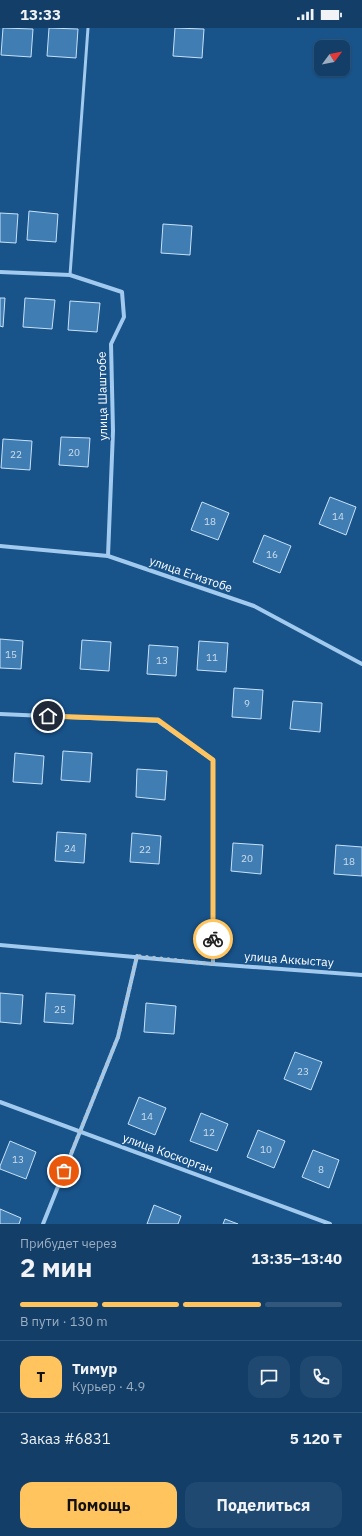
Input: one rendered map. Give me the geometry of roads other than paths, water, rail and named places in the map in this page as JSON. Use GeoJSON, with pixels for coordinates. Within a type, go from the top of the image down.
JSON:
{"type":"FeatureCollection","features":[{"type":"Feature","properties":{"kind":"street","name":"улица Шаштобе"},"geometry":{"type":"LineString","coordinates":[[0,272],[70,275],[122,292],[124,317],[112,344],[113,430],[108,556]]}},
{"type":"Feature","properties":{"kind":"street","name":"улица Егизтобе"},"geometry":{"type":"LineString","coordinates":[[0,546],[108,556],[254,606],[362,664]]}},
{"type":"Feature","properties":{"kind":"street"},"geometry":{"type":"LineString","coordinates":[[0,714],[158,720],[213,760],[212,964]]}},
{"type":"Feature","properties":{"kind":"street","name":"улица Аккыстау"},"geometry":{"type":"LineString","coordinates":[[0,945],[137,956],[212,964],[362,975]]}},
{"type":"Feature","properties":{"kind":"street"},"geometry":{"type":"LineString","coordinates":[[43,1224],[118,1037],[137,956]]}},
{"type":"Feature","properties":{"kind":"street","name":"улица Коскорган"},"geometry":{"type":"LineString","coordinates":[[0,1102],[330,1224]]}},
{"type":"Feature","properties":{"kind":"lane"},"geometry":{"type":"LineString","coordinates":[[70,275],[88,28]]}}]}
